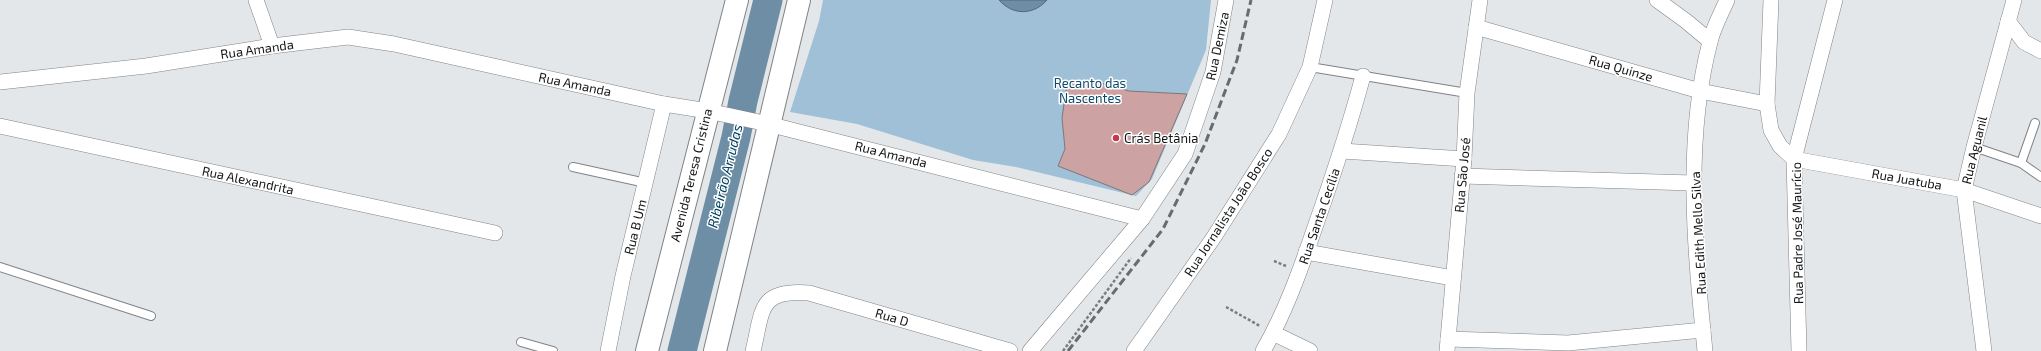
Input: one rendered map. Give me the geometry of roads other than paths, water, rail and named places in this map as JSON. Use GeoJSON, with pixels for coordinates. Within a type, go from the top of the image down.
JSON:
{"type":"FeatureCollection","features":[{"type":"Feature","properties":{"kind":"main road","name":"Avenida Teresa Cristina"},"geometry":{"type":"LineString","coordinates":[[647,351],[715,113],[737,0]]}},
{"type":"Feature","properties":{"kind":"main road"},"geometry":{"type":"LineString","coordinates":[[715,351],[761,123],[798,0]]}},
{"type":"Feature","properties":{"kind":"street"},"geometry":{"type":"LineString","coordinates":[[256,0],[272,46]]}},
{"type":"Feature","properties":{"kind":"street","name":"Rua Demiza"},"geometry":{"type":"LineString","coordinates":[[1030,351],[1142,219],[1184,154],[1213,72],[1226,0]]}},
{"type":"Feature","properties":{"kind":"street","name":"Rua Jornalista João Bosco"},"geometry":{"type":"LineString","coordinates":[[1134,351],[1249,183],[1279,134],[1310,67],[1324,0]]}},
{"type":"Feature","properties":{"kind":"street","name":"Rua São José"},"geometry":{"type":"LineString","coordinates":[[1448,345],[1464,159],[1467,93],[1480,0]]}},
{"type":"Feature","properties":{"kind":"street"},"geometry":{"type":"LineString","coordinates":[[1657,0],[1710,41]]}},
{"type":"Feature","properties":{"kind":"street","name":"Rua Edith Mello Silva"},"geometry":{"type":"LineString","coordinates":[[1705,351],[1693,183],[1700,91],[1710,41],[1727,0]]}},
{"type":"Feature","properties":{"kind":"street"},"geometry":{"type":"LineString","coordinates":[[1771,0],[1767,104],[1771,130],[1780,146],[1794,159]]}},
{"type":"Feature","properties":{"kind":"street","name":"Rua Padre José Maurício"},"geometry":{"type":"LineString","coordinates":[[1800,351],[1794,159],[1836,0]]}},
{"type":"Feature","properties":{"kind":"street","name":"Rua Aguanil"},"geometry":{"type":"LineString","coordinates":[[1984,351],[1964,190],[1974,147],[2014,0]]}},
{"type":"Feature","properties":{"kind":"street"},"geometry":{"type":"LineString","coordinates":[[2008,22],[2024,42],[2041,51]]}},
{"type":"Feature","properties":{"kind":"street","name":"Rua Quinze"},"geometry":{"type":"LineString","coordinates":[[1476,27],[1700,91],[1767,104]]}},
{"type":"Feature","properties":{"kind":"street","name":"Rua Amanda"},"geometry":{"type":"LineString","coordinates":[[0,82],[146,66],[272,46],[348,37],[394,44],[664,104],[761,123],[909,158],[1142,219]]}},
{"type":"Feature","properties":{"kind":"street","name":"Rua Santa Cecília"},"geometry":{"type":"LineString","coordinates":[[1263,351],[1273,333],[1306,252],[1342,151],[1363,76]]}},
{"type":"Feature","properties":{"kind":"street","name":"Rua B Um"},"geometry":{"type":"LineString","coordinates":[[608,351],[623,276],[664,104]]}},
{"type":"Feature","properties":{"kind":"street","name":"Rua Alexandrita"},"geometry":{"type":"LineString","coordinates":[[0,126],[496,234]]}},
{"type":"Feature","properties":{"kind":"street"},"geometry":{"type":"LineString","coordinates":[[1342,151],[1464,159]]}},
{"type":"Feature","properties":{"kind":"street","name":"Rua Juatuba"},"geometry":{"type":"LineString","coordinates":[[1794,159],[1964,190],[2041,216]]}},
{"type":"Feature","properties":{"kind":"street"},"geometry":{"type":"LineString","coordinates":[[1462,176],[1693,183]]}},
{"type":"Feature","properties":{"kind":"street"},"geometry":{"type":"LineString","coordinates":[[1306,252],[1453,278]]}},
{"type":"Feature","properties":{"kind":"street","name":"Rua D"},"geometry":{"type":"LineString","coordinates":[[753,351],[764,307],[772,297],[791,292],[809,293],[1010,351]]}},
{"type":"Feature","properties":{"kind":"street"},"geometry":{"type":"LineString","coordinates":[[1448,345],[1568,343],[1703,330]]}},
{"type":"Feature","properties":{"kind":"street"},"geometry":{"type":"LineString","coordinates":[[1273,333],[1310,351]]}},
{"type":"Feature","properties":{"kind":"lane"},"geometry":{"type":"LineString","coordinates":[[1310,67],[1467,93]]}},
{"type":"Feature","properties":{"kind":"lane"},"geometry":{"type":"LineString","coordinates":[[2021,163],[2036,123]]}},
{"type":"Feature","properties":{"kind":"lane"},"geometry":{"type":"LineString","coordinates":[[1974,147],[2021,163],[2041,177]]}},
{"type":"Feature","properties":{"kind":"lane"},"geometry":{"type":"LineString","coordinates":[[573,167],[646,183]]}},
{"type":"Feature","properties":{"kind":"lane"},"geometry":{"type":"LineString","coordinates":[[0,267],[151,316]]}},
{"type":"Feature","properties":{"kind":"lane"},"geometry":{"type":"LineString","coordinates":[[521,342],[553,351]]}},
{"type":"Feature","properties":{"kind":"waterway","name":"Ribeirão Arrudas"},"geometry":{"type":"LineString","coordinates":[[682,351],[736,137],[743,101],[768,0]]}},
{"type":"Feature","properties":{"kind":"railway"},"geometry":{"type":"LineString","coordinates":[[1068,351],[1163,229],[1205,144],[1237,60],[1251,0]]}},
{"type":"Feature","properties":{"kind":"place","name":"Crás Betânia"},"geometry":{"type":"Point","coordinates":[1116,138]}},
{"type":"Feature","properties":{"kind":"park label","name":"Recanto das Nascentes"},"geometry":{"type":"Point","coordinates":[1090,90]}}]}
